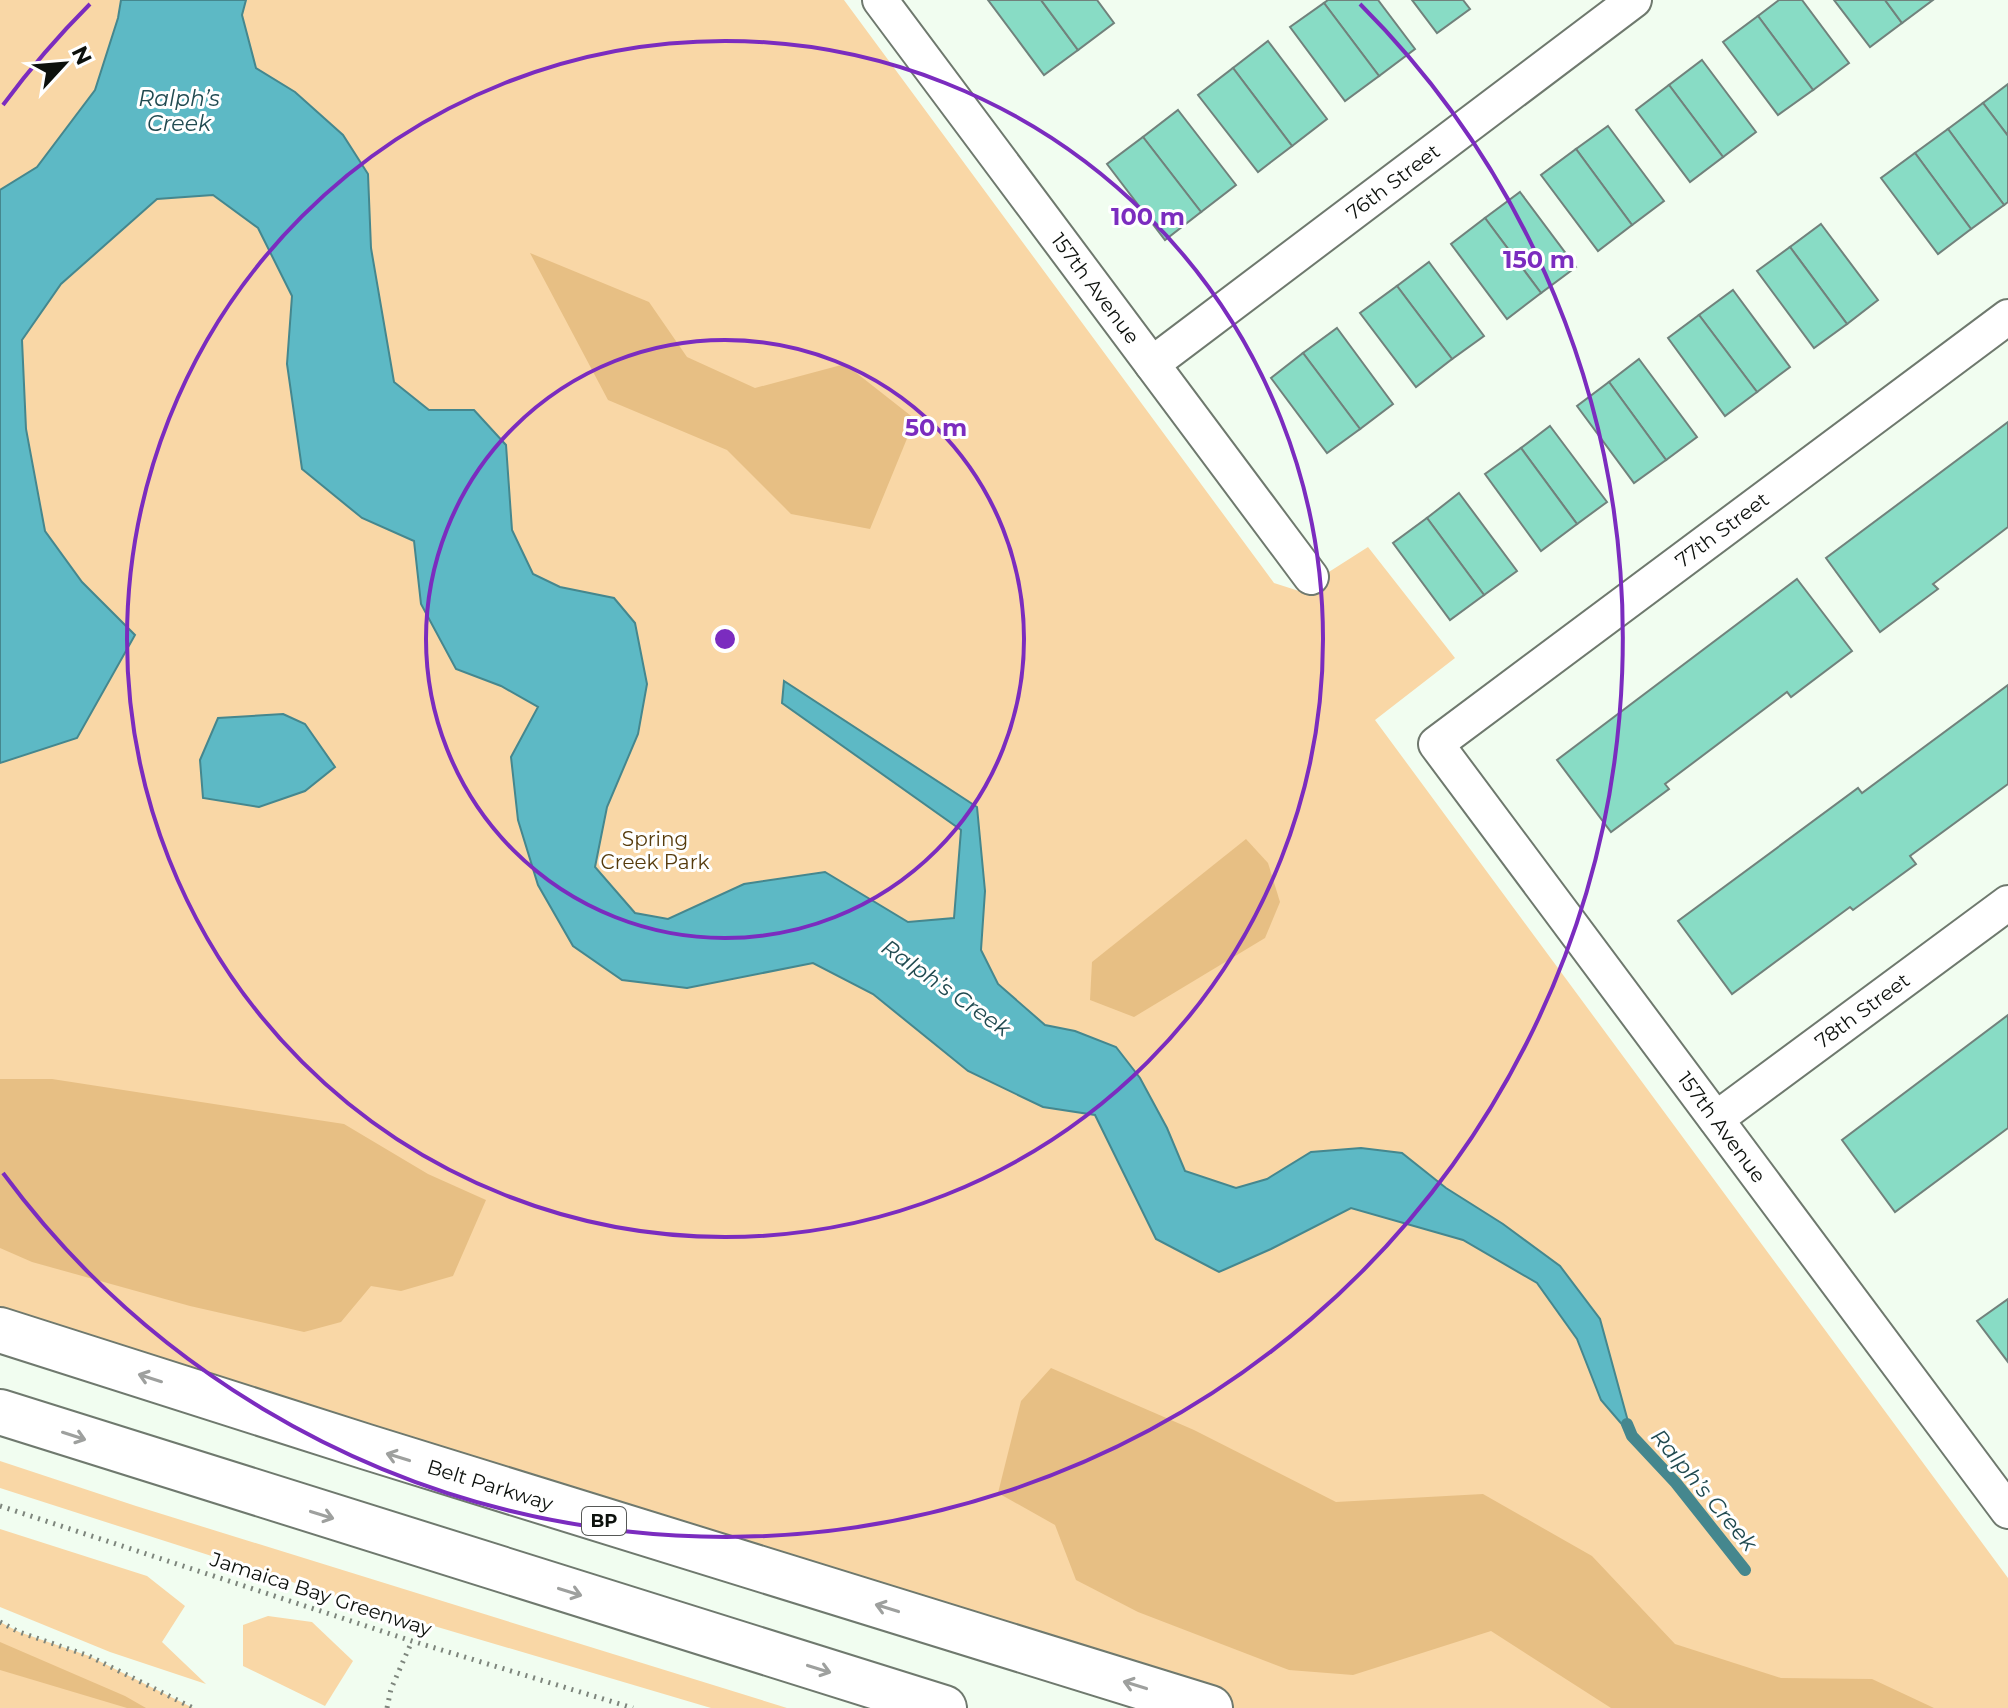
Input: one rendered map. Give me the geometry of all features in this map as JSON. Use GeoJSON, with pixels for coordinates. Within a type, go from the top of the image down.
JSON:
{"type":"FeatureCollection","features":[{"type":"Feature","properties":{"kind":"highway","name":"Belt Parkway"},"geometry":{"type":"LineString","coordinates":[[0,1330],[382,1452],[1210,1708]]}},
{"type":"Feature","properties":{"kind":"highway"},"geometry":{"type":"LineString","coordinates":[[0,1412],[944,1708]]}},
{"type":"Feature","properties":{"kind":"street","name":"157th Avenue"},"geometry":{"type":"LineString","coordinates":[[880,0],[1311,577]]}},
{"type":"Feature","properties":{"kind":"street","name":"76th Street"},"geometry":{"type":"LineString","coordinates":[[1152,364],[1634,0]]}},
{"type":"Feature","properties":{"kind":"street","name":"77th Street"},"geometry":{"type":"LineString","coordinates":[[1436,744],[2008,317]]}},
{"type":"Feature","properties":{"kind":"street","name":"157th Avenue"},"geometry":{"type":"LineString","coordinates":[[1436,744],[2008,1511]]}},
{"type":"Feature","properties":{"kind":"street","name":"78th Street"},"geometry":{"type":"LineString","coordinates":[[1716,1119],[2008,903]]}},
{"type":"Feature","properties":{"kind":"path","name":"Jamaica Bay Greenway"},"geometry":{"type":"LineString","coordinates":[[0,1506],[412,1641],[633,1708]]}},
{"type":"Feature","properties":{"kind":"path"},"geometry":{"type":"LineString","coordinates":[[0,1622],[19,1632],[89,1656],[193,1708]]}},
{"type":"Feature","properties":{"kind":"path"},"geometry":{"type":"LineString","coordinates":[[387,1708],[391,1689],[412,1641]]}},
{"type":"Feature","properties":{"kind":"green space","name":"Spring Creek Park"},"geometry":{"type":"Polygon","coordinates":[[[0,0],[844,0],[1274,583],[1299,591],[1368,547],[1455,658],[1375,720],[2008,1578],[2008,1708],[1210,1708],[0,1330],[0,0]]]}},
{"type":"Feature","properties":{"kind":"green space"},"geometry":{"type":"Polygon","coordinates":[[[0,1461],[787,1708],[711,1708],[370,1607],[0,1488],[0,1461]]]}},
{"type":"Feature","properties":{"kind":"green space"},"geometry":{"type":"Polygon","coordinates":[[[0,1529],[147,1576],[185,1606],[162,1642],[206,1684],[110,1652],[0,1607],[0,1529]]]}},
{"type":"Feature","properties":{"kind":"green space"},"geometry":{"type":"Polygon","coordinates":[[[268,1616],[312,1622],[353,1661],[325,1706],[243,1666],[243,1625],[268,1616]]]}},
{"type":"Feature","properties":{"kind":"green space"},"geometry":{"type":"Polygon","coordinates":[[[0,1622],[19,1632],[89,1656],[193,1708],[0,1708],[0,1622]]]}},
{"type":"Feature","properties":{"kind":"shaded area"},"geometry":{"type":"Polygon","coordinates":[[[530,253],[649,302],[687,357],[755,388],[845,364],[915,419],[870,529],[791,514],[727,450],[608,400],[530,253]]]}},
{"type":"Feature","properties":{"kind":"shaded area"},"geometry":{"type":"Polygon","coordinates":[[[1246,839],[1268,863],[1280,902],[1265,938],[1134,1017],[1090,1000],[1092,962],[1246,839]]]}},
{"type":"Feature","properties":{"kind":"shaded area"},"geometry":{"type":"Polygon","coordinates":[[[0,1079],[52,1079],[344,1124],[428,1174],[486,1200],[453,1276],[401,1291],[371,1286],[341,1322],[304,1332],[190,1306],[32,1262],[0,1248],[0,1079]]]}},
{"type":"Feature","properties":{"kind":"shaded area"},"geometry":{"type":"Polygon","coordinates":[[[1051,1368],[1194,1430],[1336,1502],[1483,1494],[1592,1556],[1675,1644],[1781,1678],[1872,1679],[1934,1708],[1611,1708],[1491,1631],[1353,1675],[1289,1670],[1138,1612],[1076,1580],[1055,1525],[998,1493],[1021,1401],[1051,1368]]]}},
{"type":"Feature","properties":{"kind":"shaded area"},"geometry":{"type":"Polygon","coordinates":[[[0,1642],[146,1708],[127,1708],[0,1670],[0,1642]]]}},
{"type":"Feature","properties":{"kind":"water","name":"Ralph’s Creek"},"geometry":{"type":"Polygon","coordinates":[[[121,0],[246,0],[242,15],[256,68],[295,92],[343,135],[368,174],[371,248],[394,382],[429,410],[474,410],[506,445],[512,530],[533,574],[560,587],[614,598],[635,623],[647,684],[638,734],[607,807],[595,867],[635,913],[668,919],[744,884],[825,872],[908,922],[954,918],[961,830],[782,703],[784,681],[977,807],[985,891],[981,950],[998,984],[1045,1025],[1075,1031],[1116,1047],[1140,1078],[1167,1128],[1185,1171],[1236,1188],[1267,1179],[1311,1152],[1361,1148],[1402,1153],[1446,1188],[1503,1224],[1560,1266],[1600,1319],[1632,1436],[1601,1400],[1577,1339],[1537,1283],[1463,1240],[1351,1208],[1219,1272],[1156,1239],[1095,1115],[1043,1107],[968,1071],[873,994],[813,963],[687,988],[622,980],[573,946],[538,885],[518,820],[511,757],[538,707],[501,686],[456,669],[421,604],[414,541],[362,518],[302,469],[287,364],[292,296],[258,228],[213,195],[157,199],[61,284],[22,340],[26,429],[45,531],[82,582],[135,635],[77,738],[0,763],[0,190],[37,167],[95,90],[121,0]]]}},
{"type":"Feature","properties":{"kind":"water"},"geometry":{"type":"Polygon","coordinates":[[[283,714],[305,724],[335,767],[305,791],[259,807],[203,798],[200,760],[218,718],[283,714]]]}},
{"type":"Feature","properties":{"kind":"building"},"geometry":{"type":"Polygon","coordinates":[[[988,0],[1041,0],[1078,50],[1044,75],[988,0]]]}},
{"type":"Feature","properties":{"kind":"building"},"geometry":{"type":"Polygon","coordinates":[[[1041,0],[1097,0],[1114,23],[1078,50],[1041,0]]]}},
{"type":"Feature","properties":{"kind":"building"},"geometry":{"type":"Polygon","coordinates":[[[1328,0],[1378,0],[1415,49],[1379,76],[1324,3],[1328,0]]]}},
{"type":"Feature","properties":{"kind":"building"},"geometry":{"type":"Polygon","coordinates":[[[1412,0],[1463,0],[1470,9],[1437,33],[1412,0]]]}},
{"type":"Feature","properties":{"kind":"building"},"geometry":{"type":"Polygon","coordinates":[[[1779,0],[1802,0],[1849,63],[1813,90],[1758,16],[1779,0]]]}},
{"type":"Feature","properties":{"kind":"building"},"geometry":{"type":"Polygon","coordinates":[[[1834,0],[1885,0],[1902,23],[1870,47],[1834,0]]]}},
{"type":"Feature","properties":{"kind":"building"},"geometry":{"type":"Polygon","coordinates":[[[1885,0],[1933,0],[1902,23],[1885,0]]]}},
{"type":"Feature","properties":{"kind":"building"},"geometry":{"type":"Polygon","coordinates":[[[1324,3],[1379,76],[1345,101],[1290,27],[1324,3]]]}},
{"type":"Feature","properties":{"kind":"building"},"geometry":{"type":"Polygon","coordinates":[[[1758,16],[1813,90],[1778,115],[1723,42],[1758,16]]]}},
{"type":"Feature","properties":{"kind":"building"},"geometry":{"type":"Polygon","coordinates":[[[1268,41],[1327,119],[1292,146],[1233,68],[1268,41]]]}},
{"type":"Feature","properties":{"kind":"building"},"geometry":{"type":"Polygon","coordinates":[[[1702,60],[1756,132],[1723,157],[1669,85],[1702,60]]]}},
{"type":"Feature","properties":{"kind":"building"},"geometry":{"type":"Polygon","coordinates":[[[1233,68],[1292,146],[1258,172],[1198,95],[1233,68]]]}},
{"type":"Feature","properties":{"kind":"building"},"geometry":{"type":"Polygon","coordinates":[[[2008,84],[2008,136],[1983,103],[2008,84]]]}},
{"type":"Feature","properties":{"kind":"building"},"geometry":{"type":"Polygon","coordinates":[[[1669,85],[1723,157],[1690,182],[1636,110],[1669,85]]]}},
{"type":"Feature","properties":{"kind":"building"},"geometry":{"type":"Polygon","coordinates":[[[1983,103],[2008,136],[2008,202],[2004,205],[1948,129],[1983,103]]]}},
{"type":"Feature","properties":{"kind":"building"},"geometry":{"type":"Polygon","coordinates":[[[1178,110],[1236,185],[1201,212],[1143,137],[1178,110]]]}},
{"type":"Feature","properties":{"kind":"building"},"geometry":{"type":"Polygon","coordinates":[[[1608,126],[1664,201],[1632,225],[1576,149],[1608,126]]]}},
{"type":"Feature","properties":{"kind":"building"},"geometry":{"type":"Polygon","coordinates":[[[1948,129],[2004,205],[1971,229],[1915,153],[1948,129]]]}},
{"type":"Feature","properties":{"kind":"building"},"geometry":{"type":"Polygon","coordinates":[[[1143,137],[1201,212],[1165,240],[1107,164],[1143,137]]]}},
{"type":"Feature","properties":{"kind":"building"},"geometry":{"type":"Polygon","coordinates":[[[1576,149],[1632,225],[1598,251],[1541,175],[1576,149]]]}},
{"type":"Feature","properties":{"kind":"building"},"geometry":{"type":"Polygon","coordinates":[[[1915,153],[1971,229],[1938,254],[1881,178],[1915,153]]]}},
{"type":"Feature","properties":{"kind":"building"},"geometry":{"type":"Polygon","coordinates":[[[1520,192],[1576,267],[1541,293],[1485,218],[1520,192]]]}},
{"type":"Feature","properties":{"kind":"building"},"geometry":{"type":"Polygon","coordinates":[[[1485,218],[1541,293],[1507,319],[1451,244],[1485,218]]]}},
{"type":"Feature","properties":{"kind":"building"},"geometry":{"type":"Polygon","coordinates":[[[1821,224],[1878,300],[1847,324],[1790,247],[1821,224]]]}},
{"type":"Feature","properties":{"kind":"building"},"geometry":{"type":"Polygon","coordinates":[[[1790,247],[1847,324],[1814,348],[1757,271],[1790,247]]]}},
{"type":"Feature","properties":{"kind":"building"},"geometry":{"type":"Polygon","coordinates":[[[1429,262],[1484,336],[1452,359],[1397,286],[1429,262]]]}},
{"type":"Feature","properties":{"kind":"building"},"geometry":{"type":"Polygon","coordinates":[[[1397,286],[1452,359],[1416,387],[1360,313],[1397,286]]]}},
{"type":"Feature","properties":{"kind":"building"},"geometry":{"type":"Polygon","coordinates":[[[1733,290],[1790,367],[1757,392],[1699,315],[1733,290]]]}},
{"type":"Feature","properties":{"kind":"building"},"geometry":{"type":"Polygon","coordinates":[[[1699,315],[1757,392],[1725,416],[1668,338],[1699,315]]]}},
{"type":"Feature","properties":{"kind":"building"},"geometry":{"type":"Polygon","coordinates":[[[1337,328],[1393,404],[1360,429],[1303,353],[1337,328]]]}},
{"type":"Feature","properties":{"kind":"building"},"geometry":{"type":"Polygon","coordinates":[[[1303,353],[1360,429],[1327,453],[1271,378],[1303,353]]]}},
{"type":"Feature","properties":{"kind":"building"},"geometry":{"type":"Polygon","coordinates":[[[1639,359],[1697,437],[1666,460],[1609,382],[1639,359]]]}},
{"type":"Feature","properties":{"kind":"building"},"geometry":{"type":"Polygon","coordinates":[[[1609,382],[1666,460],[1634,483],[1577,406],[1609,382]]]}},
{"type":"Feature","properties":{"kind":"building"},"geometry":{"type":"Polygon","coordinates":[[[2008,422],[2008,527],[1933,584],[1938,589],[1880,632],[1826,558],[2008,422]]]}},
{"type":"Feature","properties":{"kind":"building"},"geometry":{"type":"Polygon","coordinates":[[[1550,426],[1607,502],[1577,524],[1521,448],[1550,426]]]}},
{"type":"Feature","properties":{"kind":"building"},"geometry":{"type":"Polygon","coordinates":[[[1521,448],[1577,524],[1541,551],[1485,474],[1521,448]]]}},
{"type":"Feature","properties":{"kind":"building"},"geometry":{"type":"Polygon","coordinates":[[[1459,493],[1517,571],[1484,595],[1427,518],[1459,493]]]}},
{"type":"Feature","properties":{"kind":"building"},"geometry":{"type":"Polygon","coordinates":[[[1427,518],[1484,595],[1450,620],[1393,543],[1427,518]]]}},
{"type":"Feature","properties":{"kind":"building"},"geometry":{"type":"Polygon","coordinates":[[[1797,579],[1852,651],[1791,697],[1787,692],[1665,784],[1669,789],[1611,832],[1557,760],[1797,579]]]}},
{"type":"Feature","properties":{"kind":"building"},"geometry":{"type":"Polygon","coordinates":[[[2008,685],[2008,784],[1910,856],[1916,864],[1853,910],[1850,907],[1732,994],[1678,921],[1858,788],[1862,793],[2008,685]]]}},
{"type":"Feature","properties":{"kind":"building"},"geometry":{"type":"Polygon","coordinates":[[[2008,1015],[2008,1128],[1895,1212],[1842,1140],[2008,1015]]]}},
{"type":"Feature","properties":{"kind":"building"},"geometry":{"type":"Polygon","coordinates":[[[2008,1299],[2008,1362],[1977,1321],[2008,1299]]]}},
{"type":"Feature","properties":{"kind":"waterway","name":"Ralph’s Creek"},"geometry":{"type":"LineString","coordinates":[[1627,1424],[1632,1436],[1676,1483],[1745,1570]]}}]}
